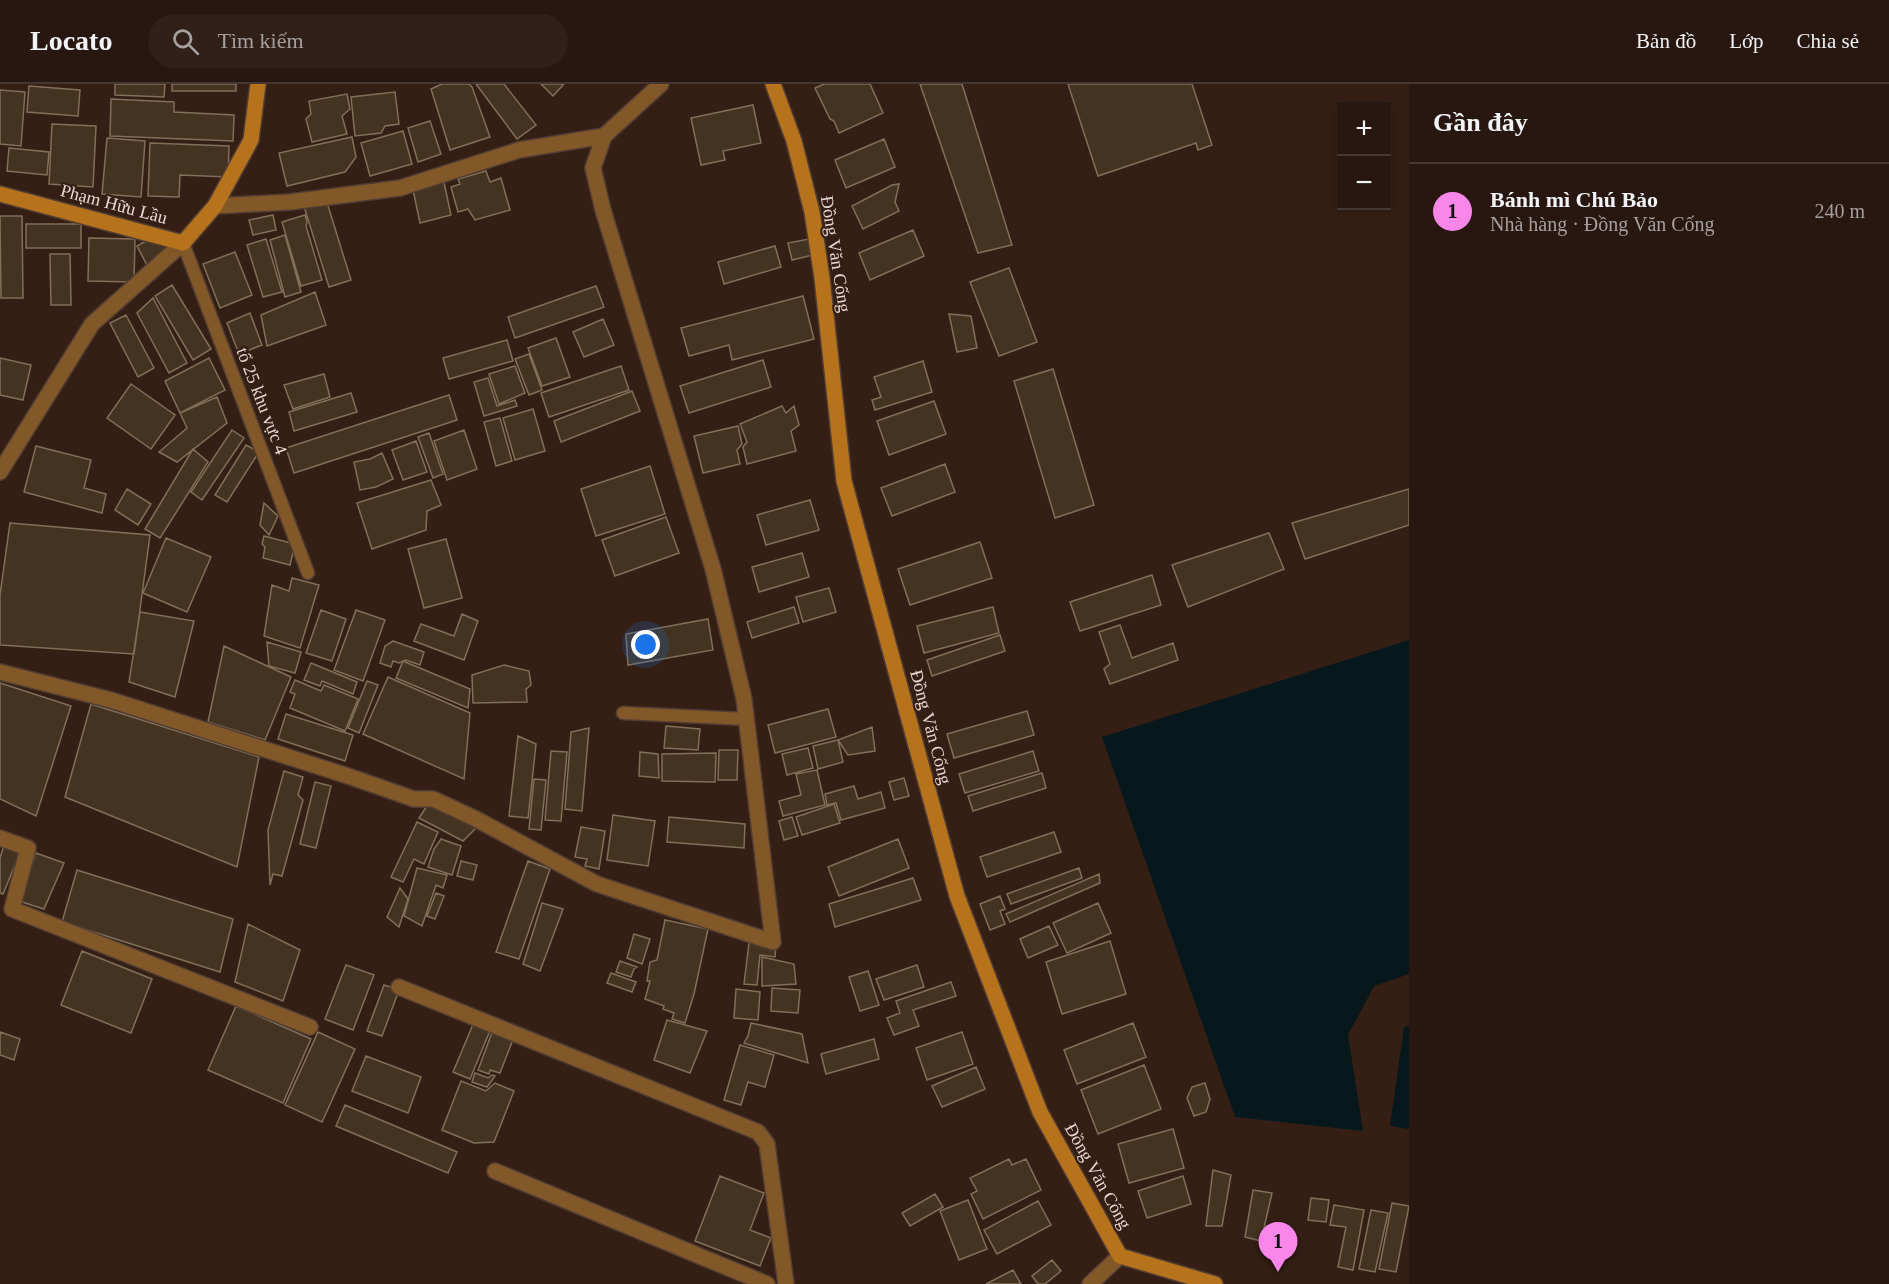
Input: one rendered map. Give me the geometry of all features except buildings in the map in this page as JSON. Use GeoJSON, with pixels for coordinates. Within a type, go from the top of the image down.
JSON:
{"type":"FeatureCollection","features":[{"type":"Feature","properties":{"kind":"street","name":"Phạm Hữu Lầu"},"geometry":{"type":"LineString","coordinates":[[0,194],[183,243],[215,206],[251,140],[258,84]]}},
{"type":"Feature","properties":{"kind":"street"},"geometry":{"type":"LineString","coordinates":[[0,672],[111,700],[414,799],[433,799],[476,819],[597,884],[773,942],[744,699],[713,569],[603,210],[593,168],[604,136],[661,84]]}},
{"type":"Feature","properties":{"kind":"street","name":"Đồng Văn Cống"},"geometry":{"type":"LineString","coordinates":[[773,84],[794,141],[812,212],[822,278],[844,481],[957,896],[1040,1112],[1120,1256],[1215,1284]]}},
{"type":"Feature","properties":{"kind":"street"},"geometry":{"type":"LineString","coordinates":[[215,206],[290,202],[400,188],[519,150],[604,136]]}},
{"type":"Feature","properties":{"kind":"street"},"geometry":{"type":"LineString","coordinates":[[0,472],[92,324],[183,243]]}},
{"type":"Feature","properties":{"kind":"street"},"geometry":{"type":"LineString","coordinates":[[0,838],[27,848],[12,909],[310,1027]]}},
{"type":"Feature","properties":{"kind":"street"},"geometry":{"type":"LineString","coordinates":[[399,987],[758,1132],[767,1144],[786,1284]]}},
{"type":"Feature","properties":{"kind":"street"},"geometry":{"type":"LineString","coordinates":[[495,1171],[767,1284]]}},
{"type":"Feature","properties":{"kind":"street"},"geometry":{"type":"LineString","coordinates":[[1090,1284],[1120,1256]]}},
{"type":"Feature","properties":{"kind":"lane","name":"tổ 25 khu vực 4"},"geometry":{"type":"LineString","coordinates":[[183,243],[308,573]]}},
{"type":"Feature","properties":{"kind":"lane"},"geometry":{"type":"LineString","coordinates":[[623,713],[746,719]]}},
{"type":"Feature","properties":{"kind":"shaded area"},"geometry":{"type":"Polygon","coordinates":[[[1409,640],[1409,974],[1374,986],[1348,1035],[1363,1131],[1235,1117],[1102,737],[1409,640]]]}},
{"type":"Feature","properties":{"kind":"shaded area"},"geometry":{"type":"Polygon","coordinates":[[[1409,1026],[1409,1129],[1390,1126],[1404,1027],[1409,1026]]]}},
{"type":"Feature","properties":{"kind":"place","name":"Bánh mì Chú Bảo"},"geometry":{"type":"Point","coordinates":[1278,1272]}}]}
